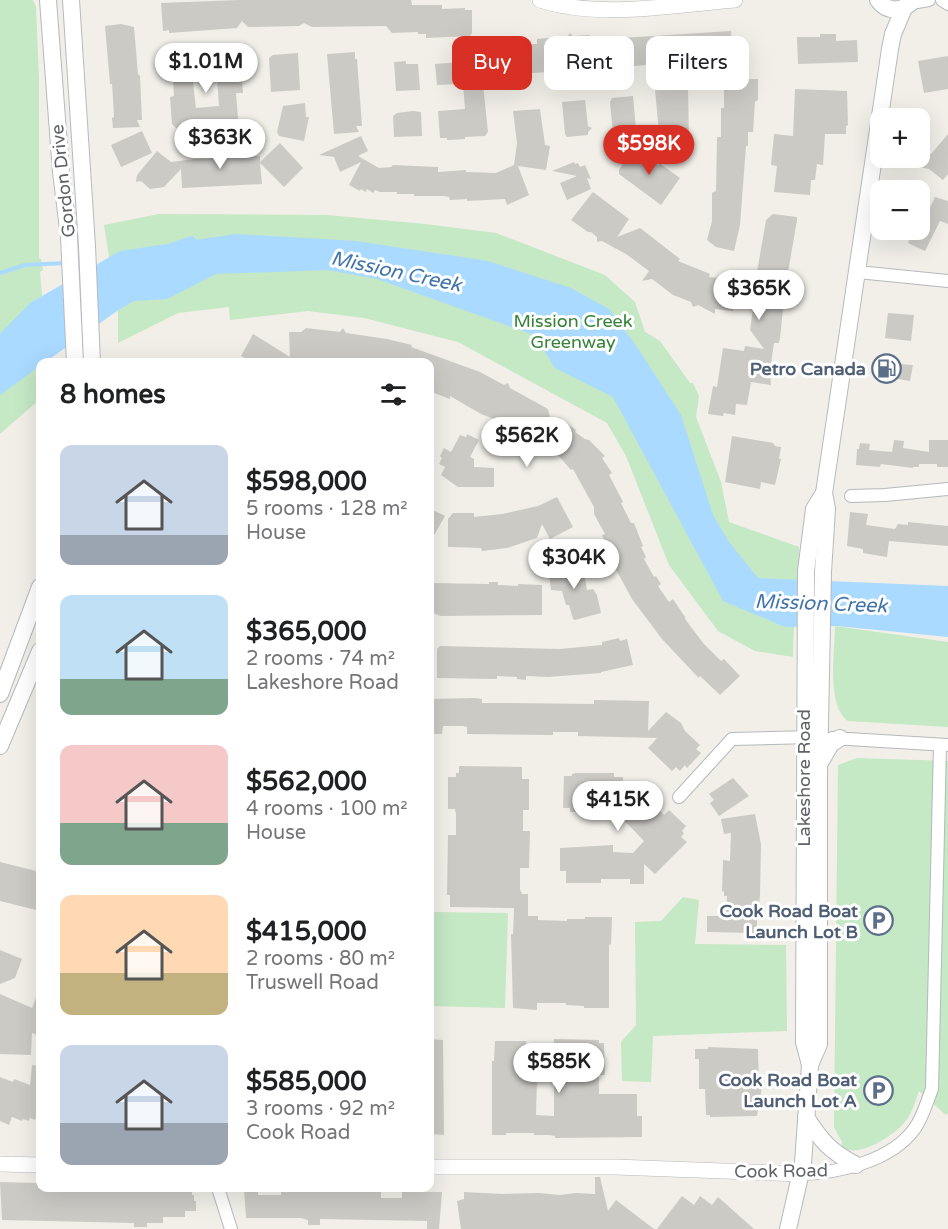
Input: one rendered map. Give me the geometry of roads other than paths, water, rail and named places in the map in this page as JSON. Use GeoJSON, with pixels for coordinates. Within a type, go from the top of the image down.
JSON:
{"type":"FeatureCollection","features":[{"type":"Feature","properties":{"kind":"main road","name":"Gordon Drive"},"geometry":{"type":"LineString","coordinates":[[48,0],[61,172],[84,358]]}},
{"type":"Feature","properties":{"kind":"main road","name":"Gordon Drive"},"geometry":{"type":"LineString","coordinates":[[70,0],[87,246],[84,358]]}},
{"type":"Feature","properties":{"kind":"main road","name":"Lakeshore Road"},"geometry":{"type":"LineString","coordinates":[[812,858],[819,767],[812,737],[823,647],[823,572],[827,509],[824,493],[893,34],[892,3]]}},
{"type":"Feature","properties":{"kind":"main road","name":"Lakeshore Road"},"geometry":{"type":"LineString","coordinates":[[788,1229],[801,1174],[810,1065],[819,1044],[812,858],[812,737],[806,647],[806,572],[814,509],[824,493]]}},
{"type":"Feature","properties":{"kind":"main road"},"geometry":{"type":"LineString","coordinates":[[0,694],[36,598]]}},
{"type":"Feature","properties":{"kind":"main road"},"geometry":{"type":"LineString","coordinates":[[0,746],[36,660]]}},
{"type":"Feature","properties":{"kind":"main road"},"geometry":{"type":"LineString","coordinates":[[819,767],[831,744],[840,738]]}},
{"type":"Feature","properties":{"kind":"main road"},"geometry":{"type":"LineString","coordinates":[[806,1117],[819,1138],[856,1166]]}},
{"type":"Feature","properties":{"kind":"street"},"geometry":{"type":"LineString","coordinates":[[540,0],[557,5],[735,0]]}},
{"type":"Feature","properties":{"kind":"street"},"geometry":{"type":"LineString","coordinates":[[892,3],[929,0]]}},
{"type":"Feature","properties":{"kind":"street"},"geometry":{"type":"LineString","coordinates":[[942,0],[948,4]]}},
{"type":"Feature","properties":{"kind":"street"},"geometry":{"type":"LineString","coordinates":[[858,272],[948,281]]}},
{"type":"Feature","properties":{"kind":"street"},"geometry":{"type":"LineString","coordinates":[[850,496],[948,489]]}},
{"type":"Feature","properties":{"kind":"street"},"geometry":{"type":"LineString","coordinates":[[679,797],[732,739],[812,737],[944,745]]}},
{"type":"Feature","properties":{"kind":"street","name":"Cook Road"},"geometry":{"type":"LineString","coordinates":[[434,1167],[615,1167],[825,1173],[856,1166],[876,1158],[909,1135],[917,1125],[932,1089],[944,745]]}},
{"type":"Feature","properties":{"kind":"street"},"geometry":{"type":"LineString","coordinates":[[0,1164],[36,1165]]}},
{"type":"Feature","properties":{"kind":"street"},"geometry":{"type":"LineString","coordinates":[[219,1192],[231,1229]]}},
{"type":"Feature","properties":{"kind":"water","name":"Mission Creek"},"geometry":{"type":"Polygon","coordinates":[[[236,234],[356,241],[488,261],[571,288],[609,309],[637,347],[681,415],[713,515],[729,542],[758,578],[948,586],[948,637],[837,626],[785,627],[723,601],[613,397],[555,368],[534,335],[377,279],[327,270],[216,274],[167,299],[134,301],[51,358],[36,358],[36,369],[0,395],[0,334],[30,303],[120,251],[236,234]]]}},
{"type":"Feature","properties":{"kind":"waterway"},"geometry":{"type":"LineString","coordinates":[[171,245],[192,238],[196,242]]}},
{"type":"Feature","properties":{"kind":"waterway"},"geometry":{"type":"LineString","coordinates":[[0,273],[25,265],[67,263]]}},
{"type":"Feature","properties":{"kind":"place","name":"Petro Canada"},"geometry":{"type":"Point","coordinates":[887,369]}},
{"type":"Feature","properties":{"kind":"place","name":"Cook Road Boat Launch Lot B"},"geometry":{"type":"Point","coordinates":[879,921]}},
{"type":"Feature","properties":{"kind":"place","name":"Cook Road Boat Launch Lot A"},"geometry":{"type":"Point","coordinates":[878,1090]}},
{"type":"Feature","properties":{"kind":"park label","name":"Mission Creek Greenway"},"geometry":{"type":"Point","coordinates":[573,331]}}]}
